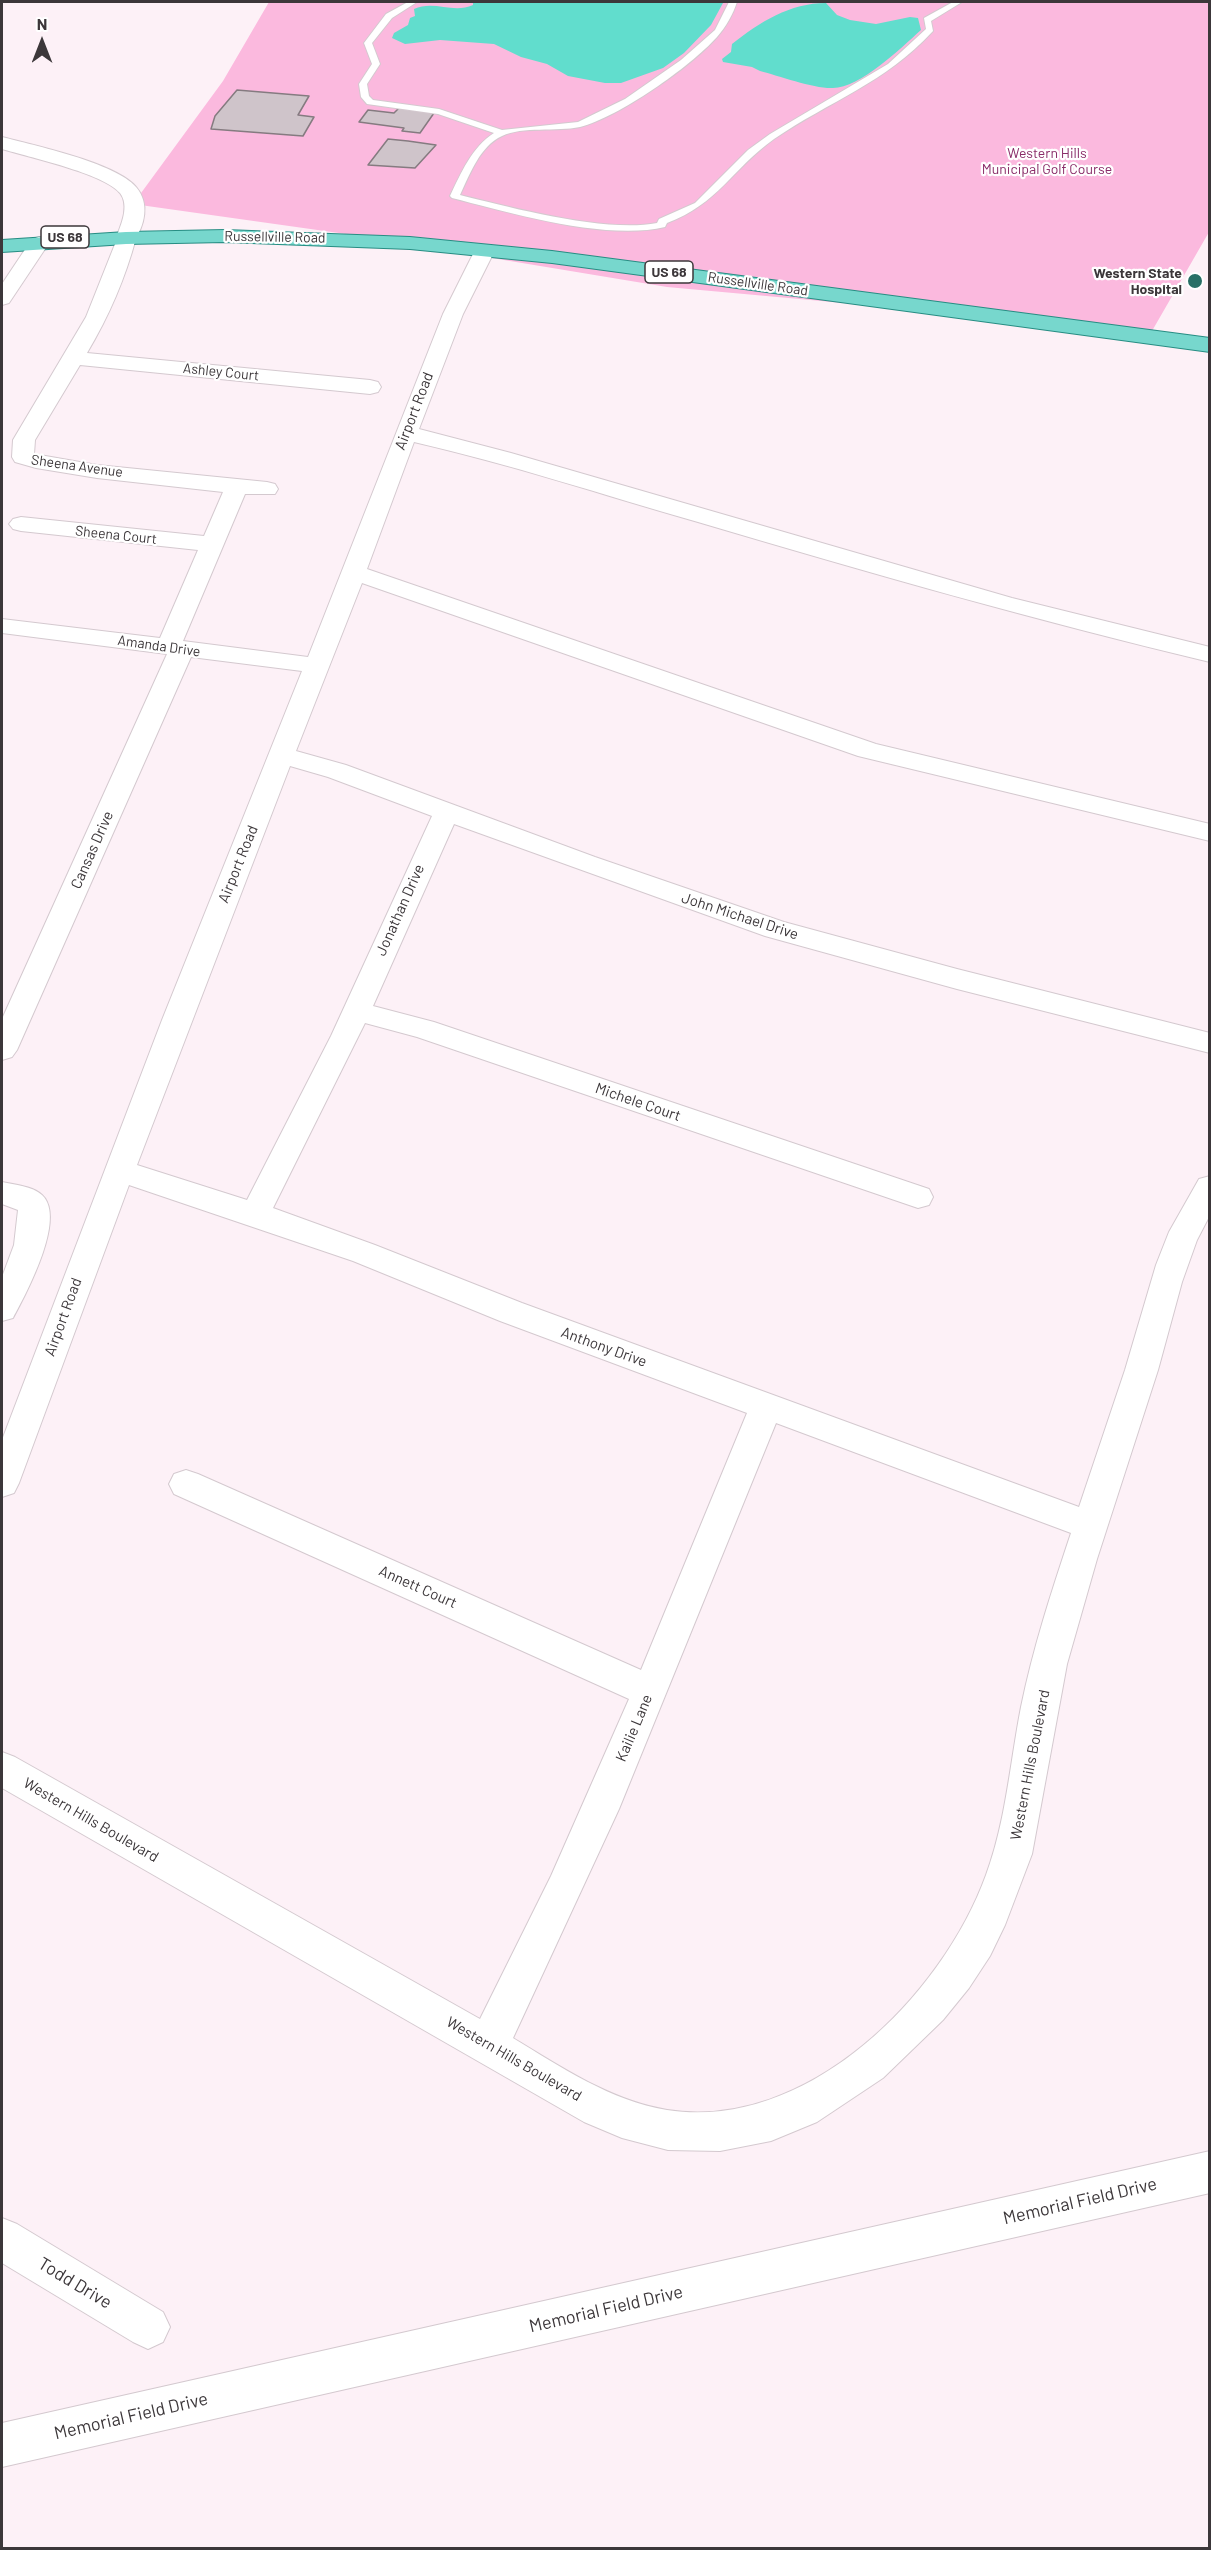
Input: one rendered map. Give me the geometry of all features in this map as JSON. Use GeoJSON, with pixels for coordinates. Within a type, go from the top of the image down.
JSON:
{"type":"FeatureCollection","features":[{"type":"Feature","properties":{"kind":"main road"},"geometry":{"type":"LineString","coordinates":[[2,143],[117,181],[128,190],[133,204],[135,216],[127,236]]}},
{"type":"Feature","properties":{"kind":"main road","name":"Russellville Road"},"geometry":{"type":"LineString","coordinates":[[127,236],[316,233],[453,241],[625,260],[1209,339]]}},
{"type":"Feature","properties":{"kind":"main road","name":"US 68"},"geometry":{"type":"LineString","coordinates":[[2,241],[127,236]]}},
{"type":"Feature","properties":{"kind":"main road","name":"US 68"},"geometry":{"type":"LineString","coordinates":[[2,246],[127,236]]}},
{"type":"Feature","properties":{"kind":"main road","name":"Russellville Road"},"geometry":{"type":"LineString","coordinates":[[127,236],[322,238],[485,250],[1209,345]]}},
{"type":"Feature","properties":{"kind":"street","name":"Sheena Avenue"},"geometry":{"type":"LineString","coordinates":[[127,236],[122,258],[91,327],[24,440],[23,457],[28,462],[267,489]]}},
{"type":"Feature","properties":{"kind":"street"},"geometry":{"type":"LineString","coordinates":[[2,300],[39,243]]}},
{"type":"Feature","properties":{"kind":"street","name":"Airport Road"},"geometry":{"type":"LineString","coordinates":[[2,1483],[120,1171],[406,433],[453,314],[485,250]]}},
{"type":"Feature","properties":{"kind":"street","name":"Ashley Court"},"geometry":{"type":"LineString","coordinates":[[72,358],[370,387]]}},
{"type":"Feature","properties":{"kind":"street"},"geometry":{"type":"LineString","coordinates":[[406,433],[531,465],[932,585],[1088,627],[1209,655]]}},
{"type":"Feature","properties":{"kind":"street","name":"Cansas Drive"},"geometry":{"type":"LineString","coordinates":[[2,1050],[175,648],[212,544],[237,486]]}},
{"type":"Feature","properties":{"kind":"street","name":"Sheena Court"},"geometry":{"type":"LineString","coordinates":[[21,524],[212,544]]}},
{"type":"Feature","properties":{"kind":"street"},"geometry":{"type":"LineString","coordinates":[[354,572],[867,750],[1209,833]]}},
{"type":"Feature","properties":{"kind":"street","name":"Amanda Drive"},"geometry":{"type":"LineString","coordinates":[[2,626],[316,665]]}},
{"type":"Feature","properties":{"kind":"street","name":"John Michael Drive"},"geometry":{"type":"LineString","coordinates":[[281,755],[337,771],[775,929],[957,980],[1209,1043]]}},
{"type":"Feature","properties":{"kind":"street","name":"Jonathan Drive"},"geometry":{"type":"LineString","coordinates":[[255,1214],[297,1134],[356,1011],[405,896],[447,811]]}},
{"type":"Feature","properties":{"kind":"street","name":"Michele Court"},"geometry":{"type":"LineString","coordinates":[[356,1011],[424,1029],[918,1197]]}},
{"type":"Feature","properties":{"kind":"street","name":"Anthony Drive"},"geometry":{"type":"LineString","coordinates":[[120,1171],[255,1214],[364,1253],[511,1312],[1089,1525]]}},
{"type":"Feature","properties":{"kind":"street","name":"Western Hills Boulevard"},"geometry":{"type":"LineString","coordinates":[[2,1769],[488,2045],[546,2081],[614,2114],[668,2130],[723,2130],[771,2121],[818,2099],[867,2066],[919,2019],[956,1974],[990,1916],[1017,1837],[1048,1668],[1089,1525],[1137,1384],[1178,1248],[1209,1187]]}},
{"type":"Feature","properties":{"kind":"street"},"geometry":{"type":"LineString","coordinates":[[2,1193],[25,1199],[33,1205],[36,1222],[32,1240],[2,1309]]}},
{"type":"Feature","properties":{"kind":"street","name":"Kailie Lane"},"geometry":{"type":"LineString","coordinates":[[488,2045],[539,1949],[650,1691],[766,1406]]}},
{"type":"Feature","properties":{"kind":"street","name":"Annett Court"},"geometry":{"type":"LineString","coordinates":[[186,1484],[650,1691]]}},
{"type":"Feature","properties":{"kind":"street","name":"Memorial Field Drive"},"geometry":{"type":"LineString","coordinates":[[2,2445],[1209,2172]]}},
{"type":"Feature","properties":{"kind":"street","name":"Todd Drive"},"geometry":{"type":"LineString","coordinates":[[2,2239],[148,2327]]}},
{"type":"Feature","properties":{"kind":"lane"},"geometry":{"type":"LineString","coordinates":[[394,2],[389,16],[368,43],[376,64],[363,84],[365,97],[370,102],[439,112],[501,133],[581,124],[600,116],[668,75],[711,40],[733,2]]}},
{"type":"Feature","properties":{"kind":"lane"},"geometry":{"type":"LineString","coordinates":[[389,16],[413,2]]}},
{"type":"Feature","properties":{"kind":"lane"},"geometry":{"type":"LineString","coordinates":[[501,133],[488,141],[464,176],[455,196],[507,210],[623,229],[652,230],[662,225],[662,220],[681,214],[703,201],[759,147],[881,75],[920,41],[930,29],[927,20],[958,2]]}},
{"type":"Feature","properties":{"kind":"green space","name":"Western Hills Municipal Golf Course"},"geometry":{"type":"Polygon","coordinates":[[[269,2],[1209,2],[1209,232],[1152,331],[667,287],[353,235],[133,204],[223,81],[269,2]]]}},
{"type":"Feature","properties":{"kind":"shaded area"},"geometry":{"type":"Polygon","coordinates":[[[473,2],[723,3],[711,25],[684,53],[663,68],[621,83],[605,83],[568,76],[547,64],[521,57],[494,44],[440,40],[405,44],[392,38],[394,33],[408,25],[410,18],[415,16],[414,9],[429,6],[458,8],[473,5],[473,2]]]}},
{"type":"Feature","properties":{"kind":"shaded area"},"geometry":{"type":"Polygon","coordinates":[[[826,3],[837,15],[850,20],[876,24],[910,17],[918,18],[921,30],[867,74],[844,86],[833,88],[807,84],[752,67],[723,62],[722,59],[731,52],[732,44],[765,21],[800,6],[826,3]]]}},
{"type":"Feature","properties":{"kind":"building"},"geometry":{"type":"Polygon","coordinates":[[[237,90],[309,96],[298,115],[314,117],[303,136],[211,129],[215,116],[237,90]]]}},
{"type":"Feature","properties":{"kind":"building"},"geometry":{"type":"Polygon","coordinates":[[[399,108],[434,113],[420,133],[402,131],[404,128],[359,122],[368,110],[394,113],[399,108]]]}},
{"type":"Feature","properties":{"kind":"building"},"geometry":{"type":"Polygon","coordinates":[[[388,139],[436,145],[415,168],[368,165],[388,139]]]}},
{"type":"Feature","properties":{"kind":"place","name":"Western State Hospital"},"geometry":{"type":"Point","coordinates":[1195,281]}}]}
